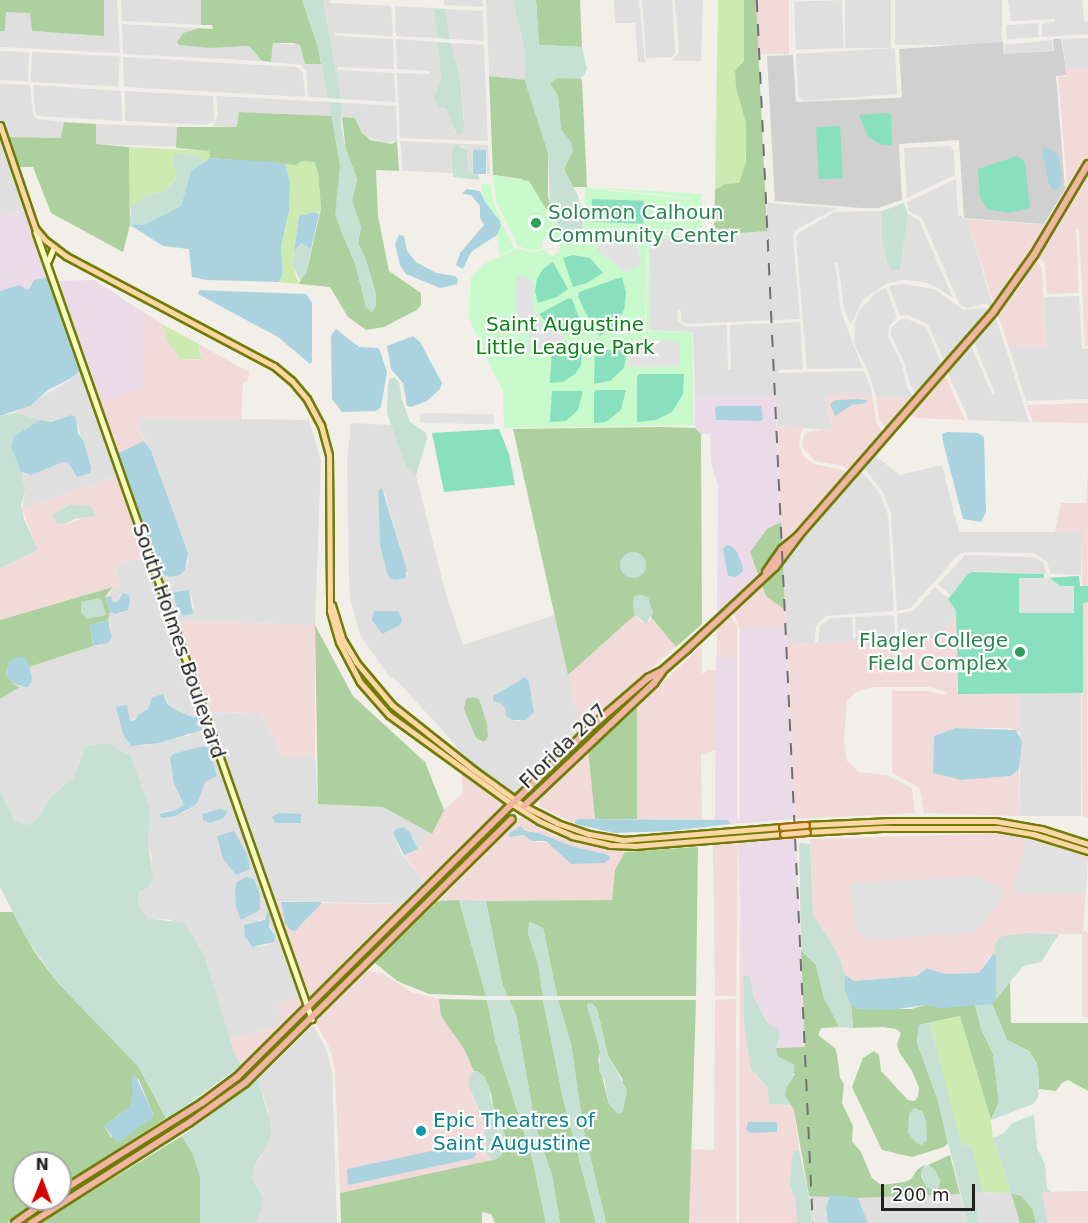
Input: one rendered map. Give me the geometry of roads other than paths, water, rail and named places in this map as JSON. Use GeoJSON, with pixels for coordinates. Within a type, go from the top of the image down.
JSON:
{"type":"FeatureCollection","features":[{"type":"Feature","properties":{"kind":"highway"},"geometry":{"type":"LineString","coordinates":[[72,1184],[218,1092],[254,1062],[514,802],[614,707],[648,678],[662,671],[709,630],[766,572],[775,567],[798,536],[994,311],[1037,250],[1088,164]]}},
{"type":"Feature","properties":{"kind":"highway","name":"Florida 207"},"geometry":{"type":"LineString","coordinates":[[522,808],[654,684],[662,671]]}},
{"type":"Feature","properties":{"kind":"highway"},"geometry":{"type":"LineString","coordinates":[[31,1223],[227,1097],[312,1019],[512,819]]}},
{"type":"Feature","properties":{"kind":"highway"},"geometry":{"type":"LineString","coordinates":[[371,961],[370,951],[378,940]]}},
{"type":"Feature","properties":{"kind":"highway"},"geometry":{"type":"LineString","coordinates":[[360,971],[365,960],[363,954]]}},
{"type":"Feature","properties":{"kind":"highway"},"geometry":{"type":"LineString","coordinates":[[15,1223],[32,1211]]}},
{"type":"Feature","properties":{"kind":"main road","name":"South Holmes Boulevard"},"geometry":{"type":"LineString","coordinates":[[0,125],[312,1019]]}},
{"type":"Feature","properties":{"kind":"main road"},"geometry":{"type":"LineString","coordinates":[[35,228],[54,248],[274,366],[292,381],[307,399],[321,425],[329,455],[330,611],[339,642],[360,682],[383,710],[436,752],[514,802]]}},
{"type":"Feature","properties":{"kind":"main road"},"geometry":{"type":"LineString","coordinates":[[48,263],[54,248]]}},
{"type":"Feature","properties":{"kind":"main road"},"geometry":{"type":"LineString","coordinates":[[330,600],[343,640],[356,662],[392,705],[530,816],[572,836],[622,846],[807,829],[960,820],[1008,823],[1041,829],[1088,844]]}},
{"type":"Feature","properties":{"kind":"main road"},"geometry":{"type":"LineString","coordinates":[[383,710],[392,705]]}},
{"type":"Feature","properties":{"kind":"main road"},"geometry":{"type":"LineString","coordinates":[[534,796],[534,804],[538,813]]}},
{"type":"Feature","properties":{"kind":"main road"},"geometry":{"type":"LineString","coordinates":[[522,808],[538,813],[567,828],[623,840],[782,831]]}},
{"type":"Feature","properties":{"kind":"main road"},"geometry":{"type":"LineString","coordinates":[[512,819],[522,808]]}},
{"type":"Feature","properties":{"kind":"main road"},"geometry":{"type":"LineString","coordinates":[[512,819],[530,816]]}},
{"type":"Feature","properties":{"kind":"main road"},"geometry":{"type":"LineString","coordinates":[[807,829],[986,828],[1025,832],[1088,851]]}},
{"type":"Feature","properties":{"kind":"main road"},"geometry":{"type":"LineString","coordinates":[[1025,832],[1041,829]]}},
{"type":"Feature","properties":{"kind":"main road"},"geometry":{"type":"LineString","coordinates":[[622,846],[625,843],[648,842],[650,839]]}},
{"type":"Feature","properties":{"kind":"water"},"geometry":{"type":"Polygon","coordinates":[[[1046,147],[1056,152],[1059,158],[1062,183],[1058,190],[1052,189],[1049,184],[1042,150],[1046,147]]]}},
{"type":"Feature","properties":{"kind":"water"},"geometry":{"type":"Polygon","coordinates":[[[473,150],[486,150],[486,174],[473,174],[473,150]]]}},
{"type":"Feature","properties":{"kind":"water"},"geometry":{"type":"Polygon","coordinates":[[[210,158],[285,163],[290,182],[289,211],[281,246],[283,273],[279,282],[207,280],[192,277],[189,249],[163,246],[130,225],[144,225],[181,206],[191,171],[210,158]]]}},
{"type":"Feature","properties":{"kind":"water"},"geometry":{"type":"Polygon","coordinates":[[[467,189],[480,191],[501,226],[497,235],[471,252],[463,269],[456,265],[460,253],[484,225],[480,218],[480,206],[471,195],[462,194],[467,189]]]}},
{"type":"Feature","properties":{"kind":"water"},"geometry":{"type":"Polygon","coordinates":[[[314,212],[319,214],[311,249],[301,243],[294,251],[299,216],[314,212]]]}},
{"type":"Feature","properties":{"kind":"water"},"geometry":{"type":"Polygon","coordinates":[[[399,235],[404,236],[407,251],[416,262],[436,273],[455,276],[458,279],[457,284],[440,288],[406,274],[400,265],[395,244],[399,235]]]}},
{"type":"Feature","properties":{"kind":"water"},"geometry":{"type":"Polygon","coordinates":[[[52,277],[83,367],[73,377],[48,390],[30,406],[0,416],[0,291],[19,285],[28,290],[34,280],[52,277]]]}},
{"type":"Feature","properties":{"kind":"water"},"geometry":{"type":"Polygon","coordinates":[[[199,290],[306,294],[312,303],[312,362],[310,364],[278,337],[198,294],[199,290]]]}},
{"type":"Feature","properties":{"kind":"water"},"geometry":{"type":"Polygon","coordinates":[[[336,329],[359,347],[378,348],[380,351],[387,372],[381,407],[376,411],[342,412],[332,399],[331,336],[336,329]]]}},
{"type":"Feature","properties":{"kind":"water"},"geometry":{"type":"Polygon","coordinates":[[[413,336],[420,342],[442,383],[440,389],[427,401],[411,407],[407,406],[403,383],[391,369],[387,346],[413,336]]]}},
{"type":"Feature","properties":{"kind":"water"},"geometry":{"type":"Polygon","coordinates":[[[836,400],[867,400],[866,403],[852,405],[835,416],[830,404],[836,400]]]}},
{"type":"Feature","properties":{"kind":"water"},"geometry":{"type":"Polygon","coordinates":[[[718,406],[761,406],[763,419],[761,421],[716,420],[715,408],[718,406]]]}},
{"type":"Feature","properties":{"kind":"water"},"geometry":{"type":"Polygon","coordinates":[[[71,415],[76,417],[78,433],[84,442],[91,468],[90,473],[77,477],[68,463],[63,462],[31,475],[21,472],[11,446],[14,436],[40,420],[51,422],[71,415]]]}},
{"type":"Feature","properties":{"kind":"water"},"geometry":{"type":"Polygon","coordinates":[[[947,432],[978,433],[984,437],[986,512],[981,522],[963,519],[943,442],[942,434],[947,432]]]}},
{"type":"Feature","properties":{"kind":"water"},"geometry":{"type":"Polygon","coordinates":[[[144,441],[151,451],[188,553],[185,570],[180,575],[169,577],[163,574],[153,560],[116,454],[144,441]]]}},
{"type":"Feature","properties":{"kind":"water"},"geometry":{"type":"Polygon","coordinates":[[[382,488],[407,570],[405,578],[394,580],[387,573],[380,545],[378,491],[382,488]]]}},
{"type":"Feature","properties":{"kind":"water"},"geometry":{"type":"Polygon","coordinates":[[[727,545],[737,552],[742,564],[743,571],[736,577],[728,576],[723,549],[727,545]]]}},
{"type":"Feature","properties":{"kind":"water"},"geometry":{"type":"Polygon","coordinates":[[[189,590],[193,614],[182,615],[177,609],[173,592],[189,590]]]}},
{"type":"Feature","properties":{"kind":"water"},"geometry":{"type":"Polygon","coordinates":[[[123,593],[129,595],[128,610],[115,614],[110,612],[105,597],[111,596],[113,602],[117,602],[123,593]]]}},
{"type":"Feature","properties":{"kind":"water"},"geometry":{"type":"Polygon","coordinates":[[[374,611],[398,611],[402,620],[400,625],[382,634],[372,620],[374,611]]]}},
{"type":"Feature","properties":{"kind":"water"},"geometry":{"type":"Polygon","coordinates":[[[108,620],[112,637],[108,643],[93,646],[90,625],[108,620]]]}},
{"type":"Feature","properties":{"kind":"water"},"geometry":{"type":"Polygon","coordinates":[[[20,656],[26,658],[32,677],[27,688],[12,683],[6,674],[10,661],[20,656]]]}},
{"type":"Feature","properties":{"kind":"water"},"geometry":{"type":"Polygon","coordinates":[[[525,677],[529,682],[534,712],[526,720],[512,720],[506,716],[505,708],[500,703],[493,701],[493,696],[525,677]]]}},
{"type":"Feature","properties":{"kind":"water"},"geometry":{"type":"Polygon","coordinates":[[[163,694],[168,705],[178,711],[192,717],[201,716],[202,730],[159,743],[131,746],[123,734],[116,707],[127,705],[130,721],[135,720],[139,714],[148,709],[152,697],[163,694]]]}},
{"type":"Feature","properties":{"kind":"water"},"geometry":{"type":"Polygon","coordinates":[[[955,728],[1016,730],[1022,742],[1019,769],[1011,776],[961,780],[933,773],[934,736],[955,728]]]}},
{"type":"Feature","properties":{"kind":"water"},"geometry":{"type":"Polygon","coordinates":[[[203,746],[209,748],[217,776],[205,782],[198,802],[194,806],[175,816],[162,818],[159,814],[176,810],[184,805],[174,784],[170,758],[173,754],[203,746]]]}},
{"type":"Feature","properties":{"kind":"water"},"geometry":{"type":"Polygon","coordinates":[[[220,809],[228,811],[223,818],[210,823],[203,820],[203,814],[220,809]]]}},
{"type":"Feature","properties":{"kind":"water"},"geometry":{"type":"Polygon","coordinates":[[[279,813],[301,814],[301,823],[275,823],[272,817],[279,813]]]}},
{"type":"Feature","properties":{"kind":"water"},"geometry":{"type":"Polygon","coordinates":[[[579,819],[728,820],[731,824],[671,831],[615,833],[575,824],[579,819]]]}},
{"type":"Feature","properties":{"kind":"water"},"geometry":{"type":"Polygon","coordinates":[[[521,826],[525,831],[539,833],[571,846],[605,854],[610,856],[610,859],[604,863],[571,864],[546,841],[532,841],[523,835],[509,837],[509,833],[521,826]]]}},
{"type":"Feature","properties":{"kind":"water"},"geometry":{"type":"Polygon","coordinates":[[[403,827],[409,831],[418,849],[404,855],[393,833],[396,829],[403,827]]]}},
{"type":"Feature","properties":{"kind":"water"},"geometry":{"type":"Polygon","coordinates":[[[234,831],[247,854],[250,869],[236,875],[223,859],[217,836],[234,831]]]}},
{"type":"Feature","properties":{"kind":"water"},"geometry":{"type":"Polygon","coordinates":[[[246,877],[254,879],[260,894],[260,910],[241,920],[236,908],[235,888],[237,882],[246,877]]]}},
{"type":"Feature","properties":{"kind":"water"},"geometry":{"type":"Polygon","coordinates":[[[281,902],[322,903],[295,931],[290,930],[285,923],[281,902]]]}},
{"type":"Feature","properties":{"kind":"water"},"geometry":{"type":"Polygon","coordinates":[[[267,911],[270,914],[269,927],[275,936],[274,942],[252,947],[245,937],[244,925],[265,920],[267,911]]]}},
{"type":"Feature","properties":{"kind":"water"},"geometry":{"type":"Polygon","coordinates":[[[993,954],[996,955],[996,999],[992,1004],[942,1008],[925,1005],[890,1010],[858,1009],[851,1004],[845,991],[845,975],[854,981],[917,976],[927,968],[945,974],[979,973],[993,954]]]}},
{"type":"Feature","properties":{"kind":"water"},"geometry":{"type":"Polygon","coordinates":[[[135,1075],[153,1113],[152,1118],[120,1141],[116,1141],[104,1126],[130,1107],[133,1095],[131,1079],[135,1075]]]}},
{"type":"Feature","properties":{"kind":"water"},"geometry":{"type":"Polygon","coordinates":[[[748,1122],[775,1122],[777,1132],[750,1133],[746,1129],[748,1122]]]}},
{"type":"Feature","properties":{"kind":"water"},"geometry":{"type":"Polygon","coordinates":[[[474,1142],[476,1154],[474,1158],[348,1185],[347,1169],[474,1142]]]}},
{"type":"Feature","properties":{"kind":"water"},"geometry":{"type":"Polygon","coordinates":[[[830,1195],[858,1198],[868,1223],[828,1223],[826,1208],[830,1195]]]}},
{"type":"Feature","properties":{"kind":"railway"},"geometry":{"type":"LineString","coordinates":[[757,0],[813,1223]]}},
{"type":"Feature","properties":{"kind":"place","name":"Solomon Calhoun Community Center"},"geometry":{"type":"Point","coordinates":[536,223]}},
{"type":"Feature","properties":{"kind":"place","name":"Flagler College Field Complex"},"geometry":{"type":"Point","coordinates":[1020,652]}},
{"type":"Feature","properties":{"kind":"place","name":"Epic Theatres of Saint Augustine"},"geometry":{"type":"Point","coordinates":[421,1131]}},
{"type":"Feature","properties":{"kind":"park label","name":"Saint Augustine Little League Park"},"geometry":{"type":"Point","coordinates":[565,336]}}]}
